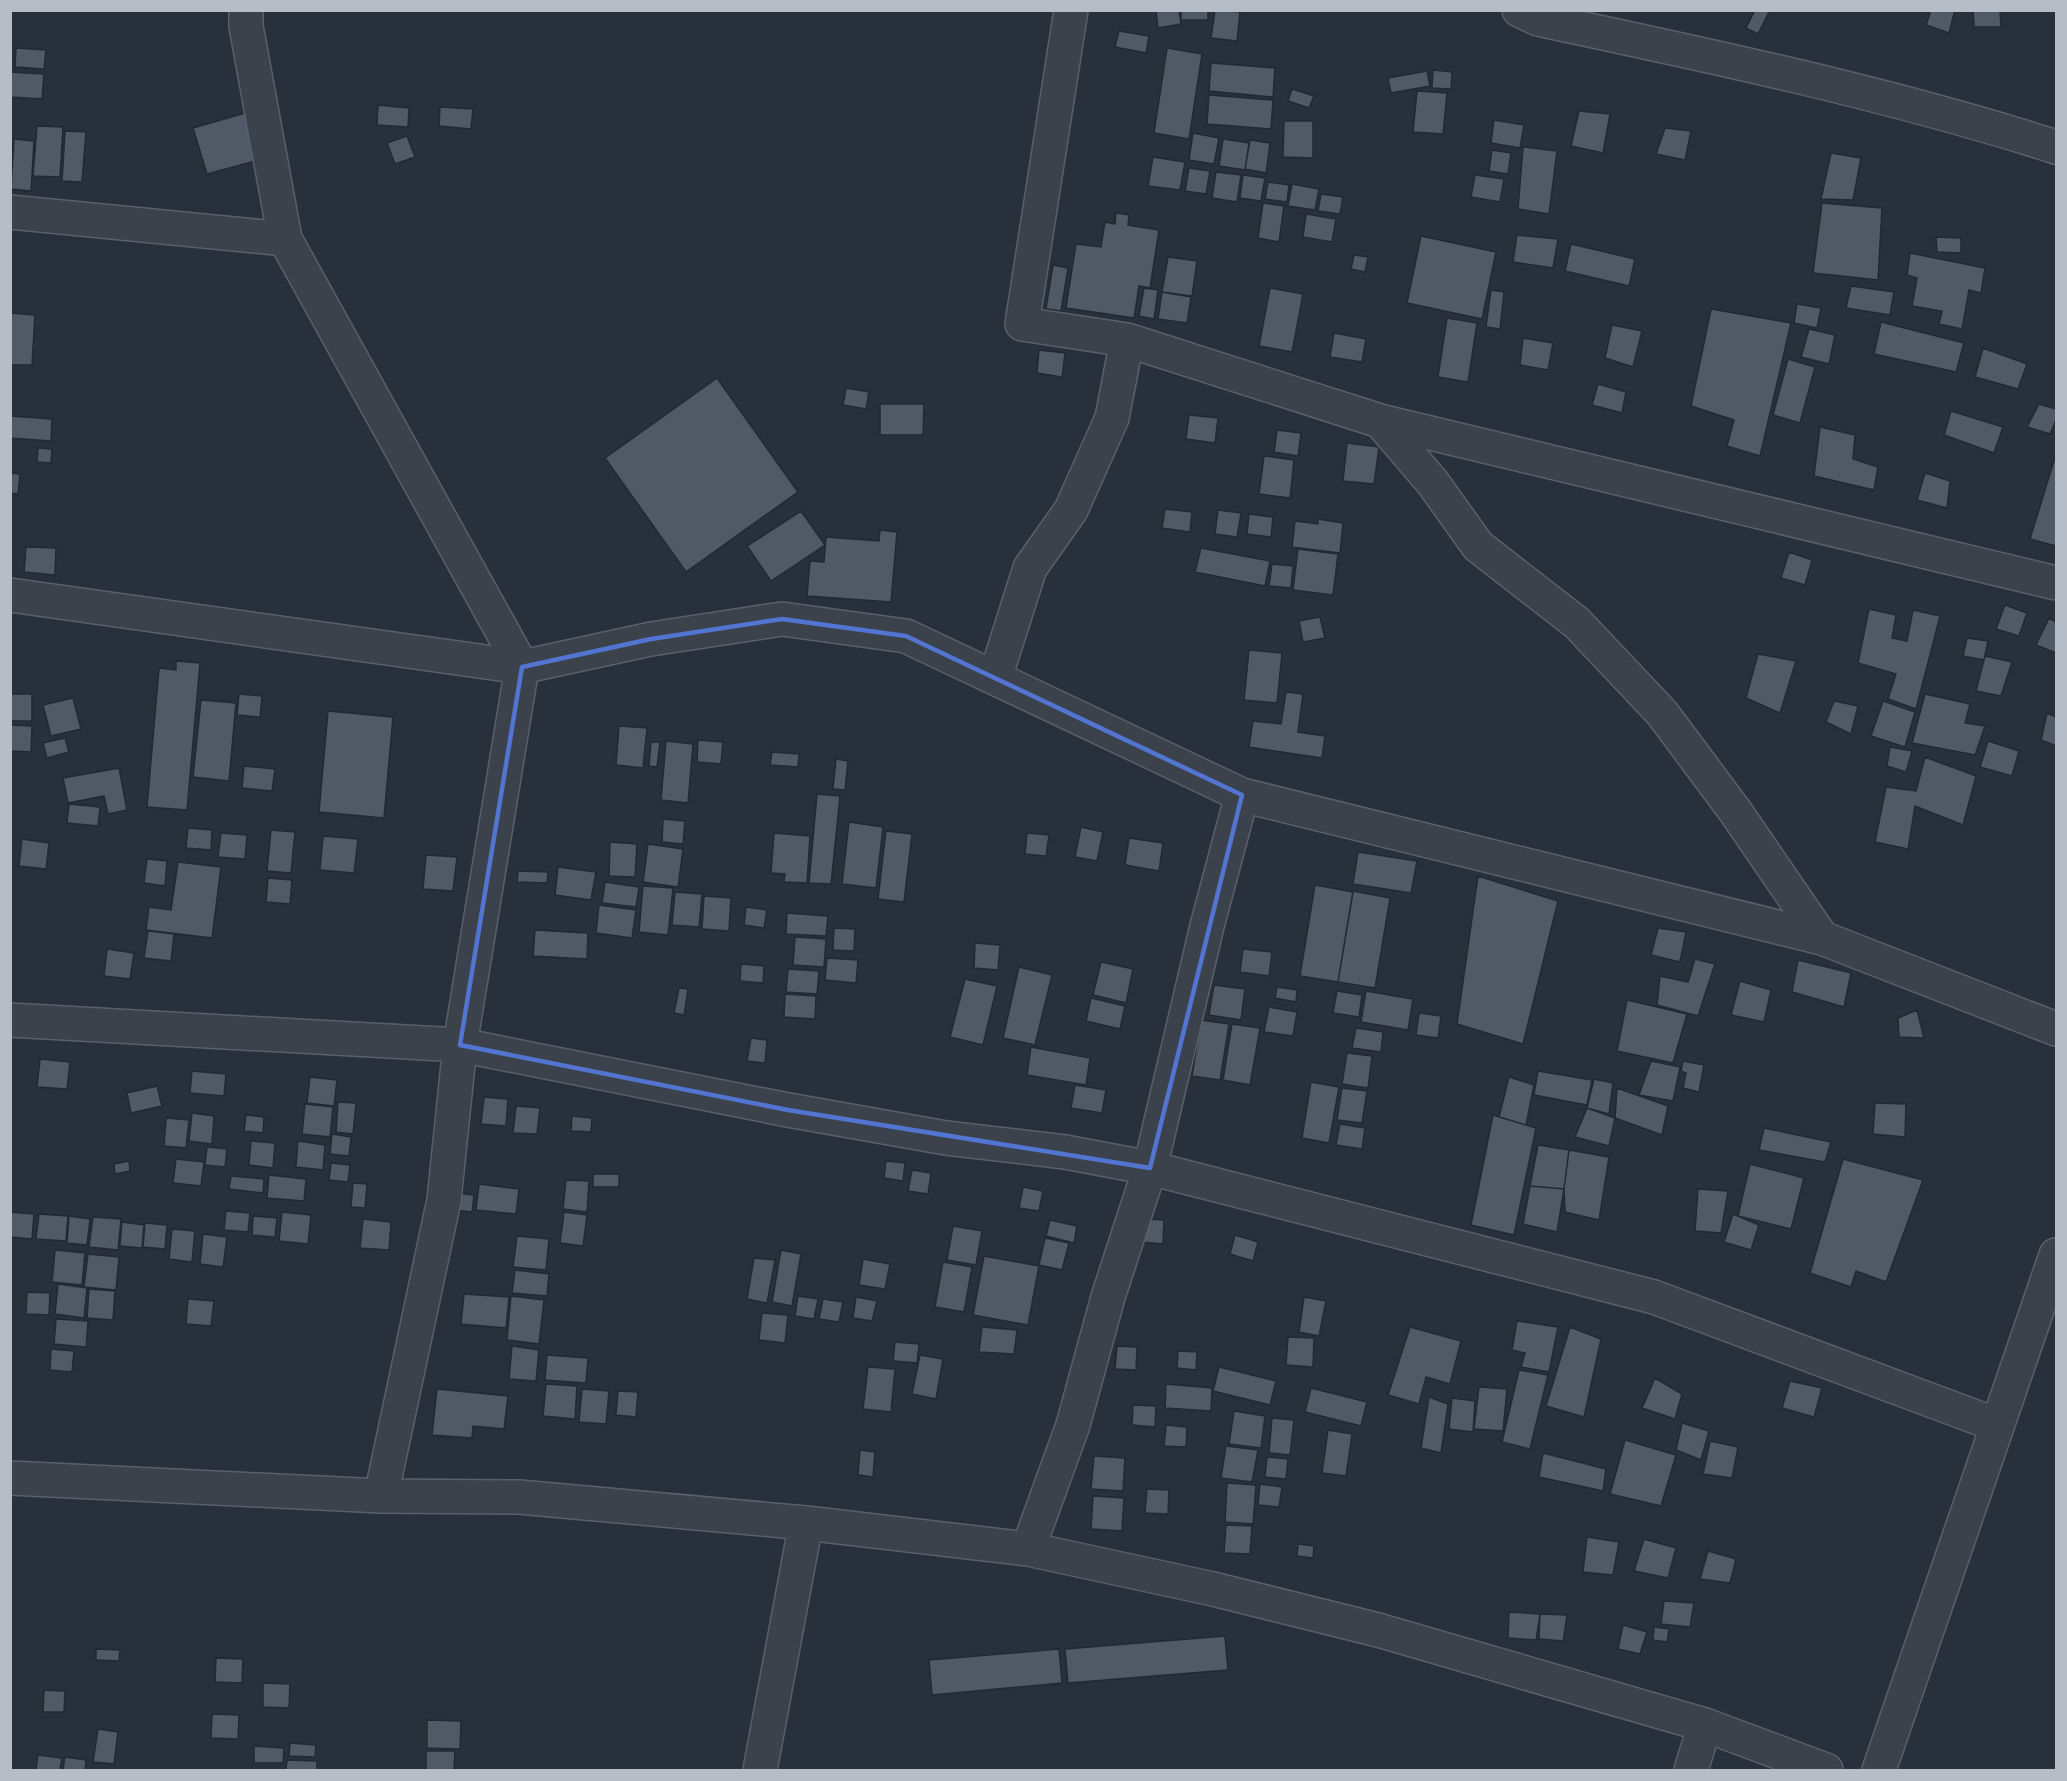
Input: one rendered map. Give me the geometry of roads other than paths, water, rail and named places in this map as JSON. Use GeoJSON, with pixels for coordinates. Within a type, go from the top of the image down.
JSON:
{"type":"FeatureCollection","features":[{"type":"Feature","properties":{"kind":"street"},"geometry":{"type":"LineString","coordinates":[[246,10],[246,26],[285,239],[522,667],[460,1045],[444,1200],[381,1496]]}},
{"type":"Feature","properties":{"kind":"street"},"geometry":{"type":"LineString","coordinates":[[1071,10],[1022,324],[1127,340],[1380,421],[2056,583]]}},
{"type":"Feature","properties":{"kind":"street"},"geometry":{"type":"LineString","coordinates":[[1519,10],[1538,19],[1686,50],[1976,121],[2056,147]]}},
{"type":"Feature","properties":{"kind":"street"},"geometry":{"type":"LineString","coordinates":[[10,212],[285,239]]}},
{"type":"Feature","properties":{"kind":"street"},"geometry":{"type":"LineString","coordinates":[[995,678],[1030,568],[1071,510],[1112,418],[1127,340]]}},
{"type":"Feature","properties":{"kind":"street"},"geometry":{"type":"LineString","coordinates":[[1380,421],[1433,483],[1478,546],[1577,622],[1662,713],[1735,812],[1822,938]]}},
{"type":"Feature","properties":{"kind":"street"},"geometry":{"type":"LineString","coordinates":[[10,595],[522,667],[651,639],[782,619],[906,636],[1242,795],[1822,938],[2056,1029]]}},
{"type":"Feature","properties":{"kind":"street"},"geometry":{"type":"LineString","coordinates":[[1028,1549],[1073,1425],[1108,1297],[1150,1168],[1207,926],[1242,795]]}},
{"type":"Feature","properties":{"kind":"street"},"geometry":{"type":"LineString","coordinates":[[10,1020],[460,1045],[788,1110],[946,1138],[1065,1152],[1150,1168],[1654,1297],[1997,1425]]}},
{"type":"Feature","properties":{"kind":"street"},"geometry":{"type":"LineString","coordinates":[[1879,1770],[2056,1255]]}},
{"type":"Feature","properties":{"kind":"street"},"geometry":{"type":"LineString","coordinates":[[10,1478],[381,1496],[519,1497],[806,1523],[1028,1549],[1213,1589],[1378,1630],[1705,1725],[1826,1770]]}},
{"type":"Feature","properties":{"kind":"street"},"geometry":{"type":"LineString","coordinates":[[760,1770],[806,1523]]}},
{"type":"Feature","properties":{"kind":"street"},"geometry":{"type":"LineString","coordinates":[[1691,1770],[1705,1725]]}}]}
